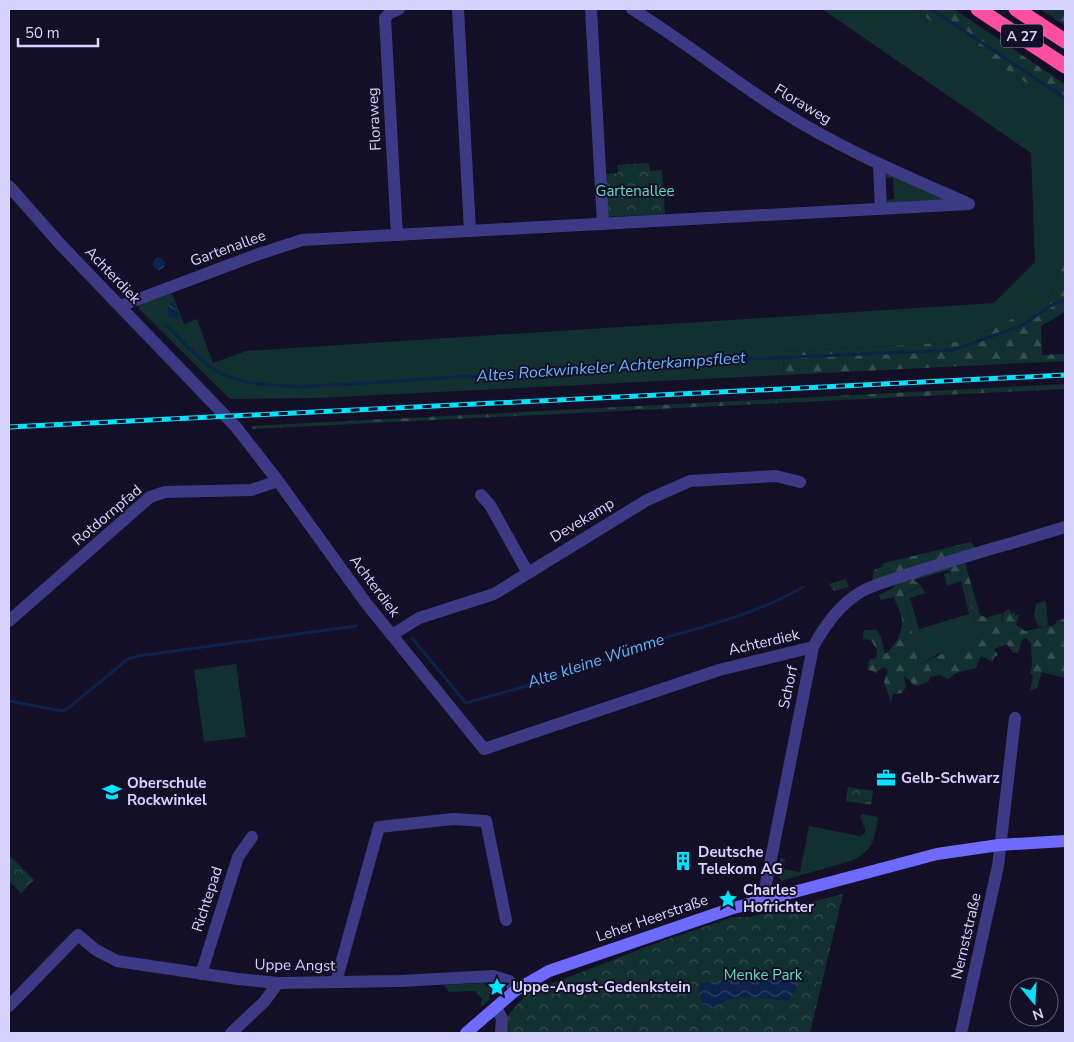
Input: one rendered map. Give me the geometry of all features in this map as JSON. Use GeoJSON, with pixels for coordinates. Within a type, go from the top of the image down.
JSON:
{"type":"FeatureCollection","features":[{"type":"Feature","properties":{"kind":"highway","name":"A 27"},"geometry":{"type":"LineString","coordinates":[[978,9],[1065,66]]}},
{"type":"Feature","properties":{"kind":"highway","name":"A 27"},"geometry":{"type":"LineString","coordinates":[[1016,9],[1065,41]]}},
{"type":"Feature","properties":{"kind":"main road","name":"Leher Heerstraße"},"geometry":{"type":"LineString","coordinates":[[466,1033],[516,990],[554,969],[730,909],[938,854],[999,845],[1065,841]]}},
{"type":"Feature","properties":{"kind":"street","name":"Floraweg"},"geometry":{"type":"LineString","coordinates":[[397,235],[385,18],[399,9]]}},
{"type":"Feature","properties":{"kind":"street"},"geometry":{"type":"LineString","coordinates":[[458,9],[470,231]]}},
{"type":"Feature","properties":{"kind":"street"},"geometry":{"type":"LineString","coordinates":[[591,9],[603,224]]}},
{"type":"Feature","properties":{"kind":"street","name":"Floraweg"},"geometry":{"type":"LineString","coordinates":[[632,9],[675,36],[783,113],[879,164],[969,204]]}},
{"type":"Feature","properties":{"kind":"street"},"geometry":{"type":"LineString","coordinates":[[879,164],[881,209]]}},
{"type":"Feature","properties":{"kind":"street","name":"Achterdiek"},"geometry":{"type":"LineString","coordinates":[[9,186],[60,244],[236,428],[278,481],[366,603],[484,749],[507,744],[718,670],[813,647]]}},
{"type":"Feature","properties":{"kind":"street","name":"Gartenallee"},"geometry":{"type":"LineString","coordinates":[[120,306],[256,255],[302,240],[969,204]]}},
{"type":"Feature","properties":{"kind":"street","name":"Devekamp"},"geometry":{"type":"LineString","coordinates":[[392,635],[419,618],[494,594],[647,500],[690,481],[776,476],[800,482]]}},
{"type":"Feature","properties":{"kind":"street","name":"Rotdornpfad"},"geometry":{"type":"LineString","coordinates":[[9,620],[150,497],[165,492],[251,490],[278,481]]}},
{"type":"Feature","properties":{"kind":"street"},"geometry":{"type":"LineString","coordinates":[[481,495],[490,505],[528,573]]}},
{"type":"Feature","properties":{"kind":"street","name":"Schorf"},"geometry":{"type":"LineString","coordinates":[[763,900],[813,647],[833,616],[843,606],[871,587],[1065,527]]}},
{"type":"Feature","properties":{"kind":"street","name":"Nernststraße"},"geometry":{"type":"LineString","coordinates":[[961,1033],[998,866],[1015,718]]}},
{"type":"Feature","properties":{"kind":"street"},"geometry":{"type":"LineString","coordinates":[[336,982],[379,827],[454,819],[486,820],[506,920]]}},
{"type":"Feature","properties":{"kind":"street","name":"Richtepad"},"geometry":{"type":"LineString","coordinates":[[201,974],[238,856],[252,837]]}},
{"type":"Feature","properties":{"kind":"street","name":"Uppe Angst"},"geometry":{"type":"LineString","coordinates":[[9,1006],[78,935],[96,950],[117,961],[201,974],[278,983],[493,976],[509,981],[516,990]]}},
{"type":"Feature","properties":{"kind":"street"},"geometry":{"type":"LineString","coordinates":[[230,1033],[264,1002],[278,983]]}},
{"type":"Feature","properties":{"kind":"street"},"geometry":{"type":"LineString","coordinates":[[496,1007],[502,1019],[501,1033]]}},
{"type":"Feature","properties":{"kind":"green space"},"geometry":{"type":"Polygon","coordinates":[[[822,9],[913,9],[1065,108],[1065,251],[1052,294],[1002,325],[958,342],[783,352],[784,375],[317,398],[230,399],[139,309],[139,305],[171,293],[184,324],[197,319],[213,363],[246,351],[994,303],[1035,262],[1031,153],[822,9]]]}},
{"type":"Feature","properties":{"kind":"green space"},"geometry":{"type":"Polygon","coordinates":[[[913,9],[954,9],[1065,84],[1065,108],[913,9]]]}},
{"type":"Feature","properties":{"kind":"green space"},"geometry":{"type":"Polygon","coordinates":[[[1040,9],[1065,9],[1065,26],[1040,9]]]}},
{"type":"Feature","properties":{"kind":"green space","name":"Gartenallee"},"geometry":{"type":"Polygon","coordinates":[[[649,163],[650,171],[662,170],[665,214],[607,217],[605,174],[618,173],[617,165],[649,163]]]}},
{"type":"Feature","properties":{"kind":"green space"},"geometry":{"type":"Polygon","coordinates":[[[885,172],[954,199],[888,203],[886,200],[894,199],[893,178],[885,178],[885,172]]]}},
{"type":"Feature","properties":{"kind":"green space"},"geometry":{"type":"Polygon","coordinates":[[[1065,251],[1065,312],[1041,326],[1042,355],[1065,354],[1065,361],[784,375],[783,352],[958,342],[1002,325],[1052,294],[1065,251]]]}},
{"type":"Feature","properties":{"kind":"green space"},"geometry":{"type":"Polygon","coordinates":[[[1065,384],[1065,389],[253,429],[251,426],[1065,384]]]}},
{"type":"Feature","properties":{"kind":"green space"},"geometry":{"type":"Polygon","coordinates":[[[971,542],[977,550],[872,580],[875,569],[882,567],[884,563],[971,542]]]}},
{"type":"Feature","properties":{"kind":"green space"},"geometry":{"type":"Polygon","coordinates":[[[964,559],[980,615],[988,618],[990,624],[997,624],[1002,628],[1003,613],[1009,609],[1012,614],[1015,611],[1015,616],[1019,614],[1016,625],[1025,631],[1055,625],[1057,620],[1065,619],[1065,640],[1063,644],[1065,645],[1065,678],[1042,672],[1037,688],[1030,691],[1033,676],[1030,673],[1032,666],[1031,643],[1026,638],[1022,640],[1018,653],[1013,653],[1007,644],[994,649],[998,655],[994,657],[993,662],[981,656],[976,668],[956,673],[948,679],[940,675],[930,677],[929,681],[916,686],[904,676],[906,687],[902,693],[893,694],[891,702],[884,682],[888,670],[883,667],[876,673],[867,669],[870,659],[876,658],[877,650],[871,640],[863,639],[864,630],[876,630],[881,637],[885,654],[895,643],[900,634],[901,614],[894,597],[881,600],[879,595],[891,589],[899,581],[964,559]],[[950,570],[913,580],[921,585],[904,594],[919,665],[955,647],[965,648],[971,642],[977,627],[961,574],[951,577],[950,570]]]}},
{"type":"Feature","properties":{"kind":"green space"},"geometry":{"type":"Polygon","coordinates":[[[949,572],[951,577],[961,574],[977,627],[971,642],[965,648],[938,654],[919,665],[904,594],[921,586],[925,593],[910,598],[919,629],[969,614],[961,581],[947,586],[944,574],[949,572]]]}},
{"type":"Feature","properties":{"kind":"green space"},"geometry":{"type":"Polygon","coordinates":[[[846,579],[849,587],[834,591],[829,584],[846,579]]]}},
{"type":"Feature","properties":{"kind":"green space"},"geometry":{"type":"Polygon","coordinates":[[[1046,601],[1048,625],[1045,627],[1038,626],[1034,616],[1036,603],[1046,601]]]}},
{"type":"Feature","properties":{"kind":"green space"},"geometry":{"type":"Polygon","coordinates":[[[1002,613],[1002,628],[997,624],[990,624],[988,617],[1002,613]]]}},
{"type":"Feature","properties":{"kind":"green space"},"geometry":{"type":"Polygon","coordinates":[[[236,664],[246,737],[204,742],[194,670],[236,664]]]}},
{"type":"Feature","properties":{"kind":"green space"},"geometry":{"type":"Polygon","coordinates":[[[848,787],[873,791],[871,805],[846,801],[848,787]]]}},
{"type":"Feature","properties":{"kind":"green space"},"geometry":{"type":"Polygon","coordinates":[[[862,814],[878,817],[876,831],[870,847],[861,856],[854,860],[781,881],[777,873],[780,858],[785,859],[784,869],[800,872],[809,826],[860,836],[865,833],[860,817],[862,814]]]}},
{"type":"Feature","properties":{"kind":"green space"},"geometry":{"type":"Polygon","coordinates":[[[9,855],[34,880],[21,893],[9,881],[9,855]]]}},
{"type":"Feature","properties":{"kind":"green space","name":"Menke Park"},"geometry":{"type":"Polygon","coordinates":[[[843,894],[810,1033],[507,1033],[508,1015],[528,993],[659,942],[733,917],[750,917],[843,894]]]}},
{"type":"Feature","properties":{"kind":"green space"},"geometry":{"type":"Polygon","coordinates":[[[500,982],[500,990],[480,1008],[482,999],[475,991],[449,992],[444,985],[500,982]]]}},
{"type":"Feature","properties":{"kind":"water"},"geometry":{"type":"Polygon","coordinates":[[[157,258],[161,258],[165,264],[161,270],[157,270],[153,266],[153,262],[157,258]]]}},
{"type":"Feature","properties":{"kind":"water"},"geometry":{"type":"Polygon","coordinates":[[[170,301],[173,302],[179,316],[178,320],[170,317],[167,311],[170,301]]]}},
{"type":"Feature","properties":{"kind":"water"},"geometry":{"type":"Polygon","coordinates":[[[782,974],[794,978],[797,988],[790,1000],[741,998],[732,999],[712,1008],[703,1005],[698,990],[701,983],[782,974]]]}},
{"type":"Feature","properties":{"kind":"waterway"},"geometry":{"type":"LineString","coordinates":[[931,9],[1065,98]]}},
{"type":"Feature","properties":{"kind":"waterway","name":"Altes Rockwinkeler Achterkampsfleet"},"geometry":{"type":"LineString","coordinates":[[166,325],[196,355],[222,374],[257,384],[301,387],[726,360],[953,350],[1023,325],[1050,306],[1065,300]]}},
{"type":"Feature","properties":{"kind":"waterway","name":"Alte kleine Wümme"},"geometry":{"type":"LineString","coordinates":[[412,638],[466,703],[559,676],[648,643],[750,612],[803,587]]}},
{"type":"Feature","properties":{"kind":"waterway","name":"Alte kleine Wümme"},"geometry":{"type":"LineString","coordinates":[[9,701],[62,711],[67,709],[128,659],[138,656],[356,626]]}},
{"type":"Feature","properties":{"kind":"railway"},"geometry":{"type":"LineString","coordinates":[[9,427],[1065,375]]}},
{"type":"Feature","properties":{"kind":"place","name":"Gelb-Schwarz"},"geometry":{"type":"Point","coordinates":[886,778]}},
{"type":"Feature","properties":{"kind":"place","name":"Oberschule Rockwinkel"},"geometry":{"type":"Point","coordinates":[112,792]}},
{"type":"Feature","properties":{"kind":"place","name":"Deutsche Telekom AG"},"geometry":{"type":"Point","coordinates":[683,861]}},
{"type":"Feature","properties":{"kind":"place","name":"Charles Hofrichter"},"geometry":{"type":"Point","coordinates":[728,899]}},
{"type":"Feature","properties":{"kind":"place","name":"Uppe-Angst-Gedenkstein"},"geometry":{"type":"Point","coordinates":[497,987]}}]}
